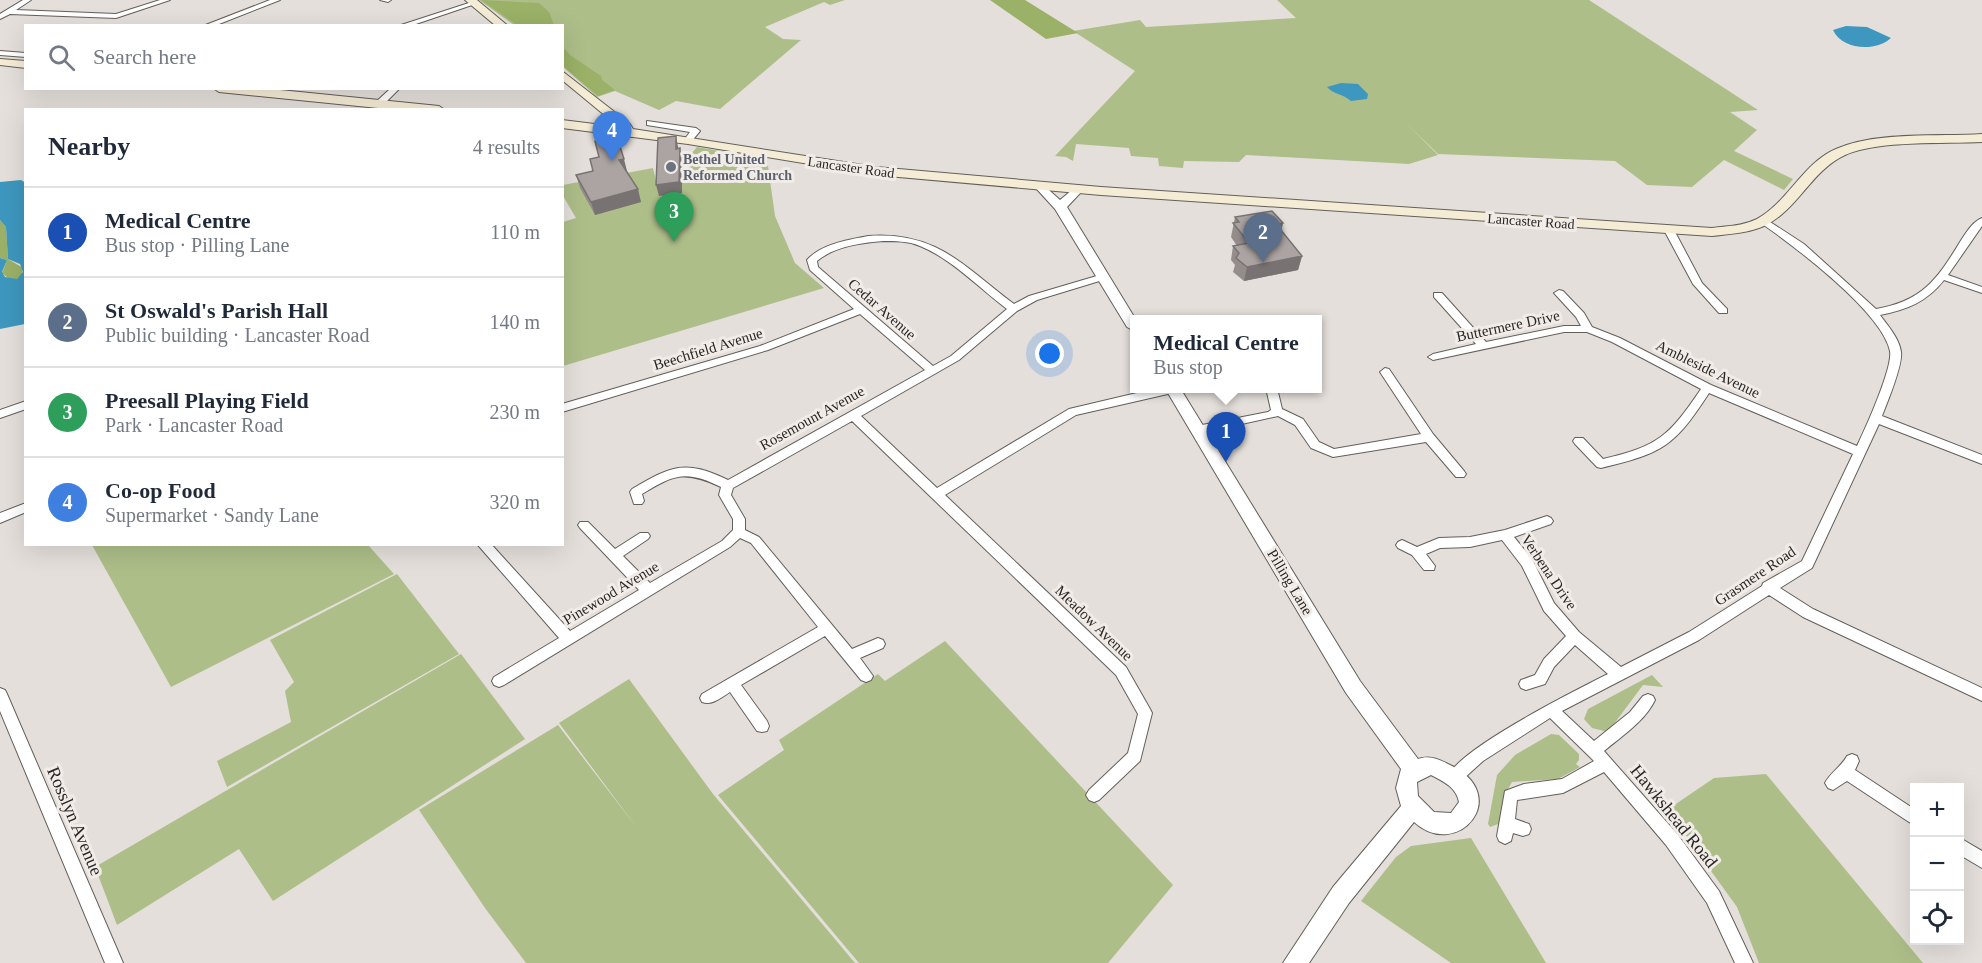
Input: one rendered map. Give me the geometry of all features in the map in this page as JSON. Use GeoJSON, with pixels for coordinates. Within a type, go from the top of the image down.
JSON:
{"type":"FeatureCollection","features":[{"type":"Feature","properties":{"kind":"main road"},"geometry":{"type":"LineString","coordinates":[[472,1],[501,24]]}},
{"type":"Feature","properties":{"kind":"main road"},"geometry":{"type":"LineString","coordinates":[[0,62],[24,66]]}},
{"type":"Feature","properties":{"kind":"main road"},"geometry":{"type":"LineString","coordinates":[[564,76],[626,127],[627,131]]}},
{"type":"Feature","properties":{"kind":"main road"},"geometry":{"type":"LineString","coordinates":[[260,90],[422,108]]}},
{"type":"Feature","properties":{"kind":"main road"},"geometry":{"type":"LineString","coordinates":[[592,128],[610,114]]}},
{"type":"Feature","properties":{"kind":"main road","name":"Lancaster Road"},"geometry":{"type":"LineString","coordinates":[[564,124],[688,140],[854,169],[1046,187],[1712,232],[1742,229],[1764,221],[1829,158],[1843,151],[1876,145],[1982,138]]}},
{"type":"Feature","properties":{"kind":"street"},"geometry":{"type":"LineString","coordinates":[[0,17],[28,0]]}},
{"type":"Feature","properties":{"kind":"street"},"geometry":{"type":"LineString","coordinates":[[9,12],[116,16],[167,0]]}},
{"type":"Feature","properties":{"kind":"street"},"geometry":{"type":"LineString","coordinates":[[211,24],[277,0]]}},
{"type":"Feature","properties":{"kind":"street"},"geometry":{"type":"LineString","coordinates":[[383,0],[388,0]]}},
{"type":"Feature","properties":{"kind":"street"},"geometry":{"type":"LineString","coordinates":[[407,24],[472,1]]}},
{"type":"Feature","properties":{"kind":"street"},"geometry":{"type":"LineString","coordinates":[[0,53],[24,55]]}},
{"type":"Feature","properties":{"kind":"street"},"geometry":{"type":"LineString","coordinates":[[380,103],[394,90]]}},
{"type":"Feature","properties":{"kind":"street"},"geometry":{"type":"LineString","coordinates":[[650,123],[696,131],[688,140]]}},
{"type":"Feature","properties":{"kind":"street"},"geometry":{"type":"LineString","coordinates":[[1046,187],[1130,321]]}},
{"type":"Feature","properties":{"kind":"street"},"geometry":{"type":"LineString","coordinates":[[1060,207],[1078,189]]}},
{"type":"Feature","properties":{"kind":"street","name":"Grasmere Road"},"geometry":{"type":"LineString","coordinates":[[1456,776],[1478,756],[1551,710],[1694,636],[1807,564],[1876,418],[1896,354],[1888,333],[1873,313],[1801,246],[1764,221]]}},
{"type":"Feature","properties":{"kind":"street"},"geometry":{"type":"LineString","coordinates":[[1873,313],[1908,307],[1919,301],[1941,276],[1977,224],[1982,221]]}},
{"type":"Feature","properties":{"kind":"street"},"geometry":{"type":"LineString","coordinates":[[1669,230],[1698,284],[1723,311]]}},
{"type":"Feature","properties":{"kind":"street","name":"Cedar Avenue"},"geometry":{"type":"LineString","coordinates":[[932,371],[813,267],[812,260],[816,256],[860,241],[880,239],[916,242],[932,248],[1013,309]]}},
{"type":"Feature","properties":{"kind":"street"},"geometry":{"type":"LineString","coordinates":[[1941,276],[1982,290]]}},
{"type":"Feature","properties":{"kind":"street","name":"Rosemount Avenue"},"geometry":{"type":"LineString","coordinates":[[728,485],[956,357],[1013,309],[1033,298],[1103,277]]}},
{"type":"Feature","properties":{"kind":"street"},"geometry":{"type":"LineString","coordinates":[[1559,293],[1580,315],[1588,329]]}},
{"type":"Feature","properties":{"kind":"street"},"geometry":{"type":"LineString","coordinates":[[1438,295],[1483,346]]}},
{"type":"Feature","properties":{"kind":"street","name":"Beechfield Avenue"},"geometry":{"type":"LineString","coordinates":[[564,407],[764,348],[860,310]]}},
{"type":"Feature","properties":{"kind":"street","name":"Buttermere Drive"},"geometry":{"type":"LineString","coordinates":[[1433,357],[1564,328],[1588,329]]}},
{"type":"Feature","properties":{"kind":"street","name":"Ambleside Avenue"},"geometry":{"type":"LineString","coordinates":[[1588,329],[1616,340],[1707,388],[1858,452]]}},
{"type":"Feature","properties":{"kind":"street"},"geometry":{"type":"LineString","coordinates":[[1385,372],[1430,437],[1460,474]]}},
{"type":"Feature","properties":{"kind":"street"},"geometry":{"type":"LineString","coordinates":[[1601,464],[1662,446],[1677,434],[1707,388]]}},
{"type":"Feature","properties":{"kind":"street"},"geometry":{"type":"LineString","coordinates":[[937,495],[1073,412],[1155,393]]}},
{"type":"Feature","properties":{"kind":"street","name":"Pilling Lane"},"geometry":{"type":"LineString","coordinates":[[1174,393],[1353,687],[1414,771]]}},
{"type":"Feature","properties":{"kind":"street"},"geometry":{"type":"LineString","coordinates":[[1272,393],[1277,411],[1299,422],[1316,445],[1333,453],[1430,437]]}},
{"type":"Feature","properties":{"kind":"street"},"geometry":{"type":"LineString","coordinates":[[0,414],[24,406]]}},
{"type":"Feature","properties":{"kind":"street"},"geometry":{"type":"LineString","coordinates":[[1197,430],[1277,411]]}},
{"type":"Feature","properties":{"kind":"street","name":"Meadow Avenue"},"geometry":{"type":"LineString","coordinates":[[854,415],[1121,671],[1145,713],[1135,756],[1094,795]]}},
{"type":"Feature","properties":{"kind":"street"},"geometry":{"type":"LineString","coordinates":[[1876,418],[1982,460]]}},
{"type":"Feature","properties":{"kind":"street"},"geometry":{"type":"LineString","coordinates":[[1579,441],[1610,474]]}},
{"type":"Feature","properties":{"kind":"street"},"geometry":{"type":"LineString","coordinates":[[638,501],[636,492],[677,471],[700,471],[728,485],[725,495],[739,519],[739,532],[755,540],[866,676]]}},
{"type":"Feature","properties":{"kind":"street"},"geometry":{"type":"LineString","coordinates":[[0,518],[24,508]]}},
{"type":"Feature","properties":{"kind":"street"},"geometry":{"type":"LineString","coordinates":[[1417,552],[1439,543],[1470,542],[1504,535],[1547,521]]}},
{"type":"Feature","properties":{"kind":"street"},"geometry":{"type":"LineString","coordinates":[[584,525],[648,590]]}},
{"type":"Feature","properties":{"kind":"street","name":"Pinewood Avenue"},"geometry":{"type":"LineString","coordinates":[[499,681],[726,544],[739,532]]}},
{"type":"Feature","properties":{"kind":"street","name":"Verbena Drive"},"geometry":{"type":"LineString","coordinates":[[1504,535],[1527,563],[1549,607],[1574,636],[1620,675]]}},
{"type":"Feature","properties":{"kind":"street"},"geometry":{"type":"LineString","coordinates":[[615,555],[644,536]]}},
{"type":"Feature","properties":{"kind":"street"},"geometry":{"type":"LineString","coordinates":[[1402,544],[1417,552],[1429,566]]}},
{"type":"Feature","properties":{"kind":"street"},"geometry":{"type":"LineString","coordinates":[[485,546],[568,638]]}},
{"type":"Feature","properties":{"kind":"street"},"geometry":{"type":"LineString","coordinates":[[1768,587],[1808,613],[1982,695]]}},
{"type":"Feature","properties":{"kind":"street"},"geometry":{"type":"LineString","coordinates":[[707,698],[827,628]]}},
{"type":"Feature","properties":{"kind":"street"},"geometry":{"type":"LineString","coordinates":[[1526,684],[1540,680],[1550,663],[1574,636]]}},
{"type":"Feature","properties":{"kind":"street"},"geometry":{"type":"LineString","coordinates":[[850,656],[878,644]]}},
{"type":"Feature","properties":{"kind":"street"},"geometry":{"type":"LineString","coordinates":[[732,683],[762,726]]}},
{"type":"Feature","properties":{"kind":"street","name":"Rosslyn Avenue"},"geometry":{"type":"LineString","coordinates":[[0,694],[114,963]]}},
{"type":"Feature","properties":{"kind":"street"},"geometry":{"type":"LineString","coordinates":[[1523,829],[1506,829],[1510,796],[1524,789],[1548,789],[1572,782],[1600,756],[1648,700]]}},
{"type":"Feature","properties":{"kind":"street","name":"Hawkshead Road"},"geometry":{"type":"LineString","coordinates":[[1551,710],[1600,756],[1672,840],[1713,897],[1744,963]]}},
{"type":"Feature","properties":{"kind":"street"},"geometry":{"type":"LineString","coordinates":[[1432,766],[1456,776],[1470,797],[1468,813],[1462,820],[1446,825],[1434,822],[1413,807],[1406,791],[1406,782],[1414,771],[1432,766]]}},
{"type":"Feature","properties":{"kind":"street"},"geometry":{"type":"LineString","coordinates":[[1833,783],[1849,767],[1910,814]]}},
{"type":"Feature","properties":{"kind":"street"},"geometry":{"type":"LineString","coordinates":[[1295,963],[1341,895],[1413,807]]}},
{"type":"Feature","properties":{"kind":"street"},"geometry":{"type":"LineString","coordinates":[[1964,849],[1982,860]]}},
{"type":"Feature","properties":{"kind":"green space"},"geometry":{"type":"Polygon","coordinates":[[[479,0],[845,0],[830,5],[824,2],[765,27],[783,39],[801,40],[720,109],[676,101],[659,110],[615,91],[597,97],[564,68],[564,24],[513,24],[479,0]]]}},
{"type":"Feature","properties":{"kind":"green space"},"geometry":{"type":"Polygon","coordinates":[[[481,0],[539,3],[549,12],[554,24],[516,24],[481,0]]]}},
{"type":"Feature","properties":{"kind":"green space"},"geometry":{"type":"Polygon","coordinates":[[[990,0],[1025,0],[1078,33],[1046,39],[990,0]]]}},
{"type":"Feature","properties":{"kind":"green space"},"geometry":{"type":"Polygon","coordinates":[[[1277,0],[1589,0],[1758,110],[1730,112],[1757,130],[1734,151],[1793,179],[1784,190],[1724,160],[1692,187],[1647,185],[1615,161],[1438,154],[1406,123],[1438,155],[1409,164],[1246,155],[1239,162],[1184,161],[1183,168],[1159,166],[1158,158],[1131,156],[1129,148],[1076,144],[1073,161],[1066,157],[1055,156],[1135,71],[1073,31],[1140,20],[1146,27],[1296,18],[1277,0]]]}},
{"type":"Feature","properties":{"kind":"green space"},"geometry":{"type":"Polygon","coordinates":[[[564,48],[601,76],[602,80],[615,90],[598,96],[564,67],[564,48]]]}},
{"type":"Feature","properties":{"kind":"green space"},"geometry":{"type":"Polygon","coordinates":[[[697,147],[767,159],[775,216],[795,263],[824,288],[564,366],[564,222],[576,218],[564,198],[564,185],[653,168],[656,181],[688,178],[687,159],[697,147]]]}},
{"type":"Feature","properties":{"kind":"green space"},"geometry":{"type":"Polygon","coordinates":[[[0,220],[6,227],[8,259],[23,268],[22,275],[17,279],[9,279],[2,273],[7,260],[0,258],[0,220]]]}},
{"type":"Feature","properties":{"kind":"green space"},"geometry":{"type":"Polygon","coordinates":[[[93,546],[369,546],[394,574],[171,687],[93,546]]]}},
{"type":"Feature","properties":{"kind":"green space"},"geometry":{"type":"Polygon","coordinates":[[[397,574],[459,654],[227,787],[217,761],[291,722],[285,691],[294,682],[270,640],[397,574]]]}},
{"type":"Feature","properties":{"kind":"green space"},"geometry":{"type":"Polygon","coordinates":[[[945,641],[1173,885],[1108,963],[859,963],[718,795],[784,750],[779,740],[878,674],[885,681],[945,641]]]}},
{"type":"Feature","properties":{"kind":"green space"},"geometry":{"type":"Polygon","coordinates":[[[461,654],[525,739],[273,901],[239,849],[117,925],[95,867],[461,654]]]}},
{"type":"Feature","properties":{"kind":"green space"},"geometry":{"type":"Polygon","coordinates":[[[1652,675],[1663,687],[1643,685],[1608,732],[1592,728],[1584,719],[1588,709],[1652,675]]]}},
{"type":"Feature","properties":{"kind":"green space"},"geometry":{"type":"Polygon","coordinates":[[[629,679],[713,794],[855,963],[526,963],[485,908],[419,810],[558,725],[637,828],[559,723],[629,679]]]}},
{"type":"Feature","properties":{"kind":"green space"},"geometry":{"type":"Polygon","coordinates":[[[1551,734],[1559,735],[1579,754],[1576,764],[1580,767],[1558,779],[1512,782],[1503,798],[1501,823],[1490,827],[1488,824],[1497,775],[1515,755],[1551,734]]]}},
{"type":"Feature","properties":{"kind":"green space"},"geometry":{"type":"Polygon","coordinates":[[[1766,774],[1923,963],[1759,963],[1737,907],[1667,810],[1714,778],[1766,774]]]}},
{"type":"Feature","properties":{"kind":"green space"},"geometry":{"type":"Polygon","coordinates":[[[1471,838],[1546,963],[1451,963],[1361,901],[1396,857],[1411,846],[1471,838]]]}},
{"type":"Feature","properties":{"kind":"water"},"geometry":{"type":"Polygon","coordinates":[[[1846,26],[1867,27],[1891,38],[1868,47],[1851,45],[1837,37],[1833,30],[1846,26]]]}},
{"type":"Feature","properties":{"kind":"water"},"geometry":{"type":"Polygon","coordinates":[[[1341,83],[1358,84],[1368,94],[1367,99],[1351,101],[1327,87],[1341,83]]]}},
{"type":"Feature","properties":{"kind":"water"},"geometry":{"type":"Polygon","coordinates":[[[21,180],[24,182],[24,324],[0,329],[0,258],[7,260],[2,272],[5,277],[17,279],[23,272],[20,264],[8,259],[6,227],[0,220],[0,182],[21,180]]]}},
{"type":"Feature","properties":{"kind":"building"},"geometry":{"type":"Polygon","coordinates":[[[676,136],[676,149],[680,148],[679,182],[656,185],[658,138],[676,136]]]}},
{"type":"Feature","properties":{"kind":"building"},"geometry":{"type":"Polygon","coordinates":[[[617,137],[624,159],[619,160],[638,189],[591,202],[576,175],[593,171],[590,159],[599,157],[595,141],[617,137]]]}},
{"type":"Feature","properties":{"kind":"building"},"geometry":{"type":"Polygon","coordinates":[[[1272,211],[1283,223],[1276,224],[1302,256],[1247,267],[1236,258],[1239,253],[1233,246],[1249,243],[1233,223],[1239,222],[1235,217],[1272,211]]]}},
{"type":"Feature","properties":{"kind":"place","name":"Co-op Food"},"geometry":{"type":"Point","coordinates":[612,161]}},
{"type":"Feature","properties":{"kind":"place","name":"Bethel United Reformed Church"},"geometry":{"type":"Point","coordinates":[671,167]}},
{"type":"Feature","properties":{"kind":"place","name":"Preesall Playing Field"},"geometry":{"type":"Point","coordinates":[674,242]}},
{"type":"Feature","properties":{"kind":"place","name":"St Oswald's Parish Hall"},"geometry":{"type":"Point","coordinates":[1263,263]}},
{"type":"Feature","properties":{"kind":"place","name":"Medical Centre"},"geometry":{"type":"Point","coordinates":[1226,462]}}]}
